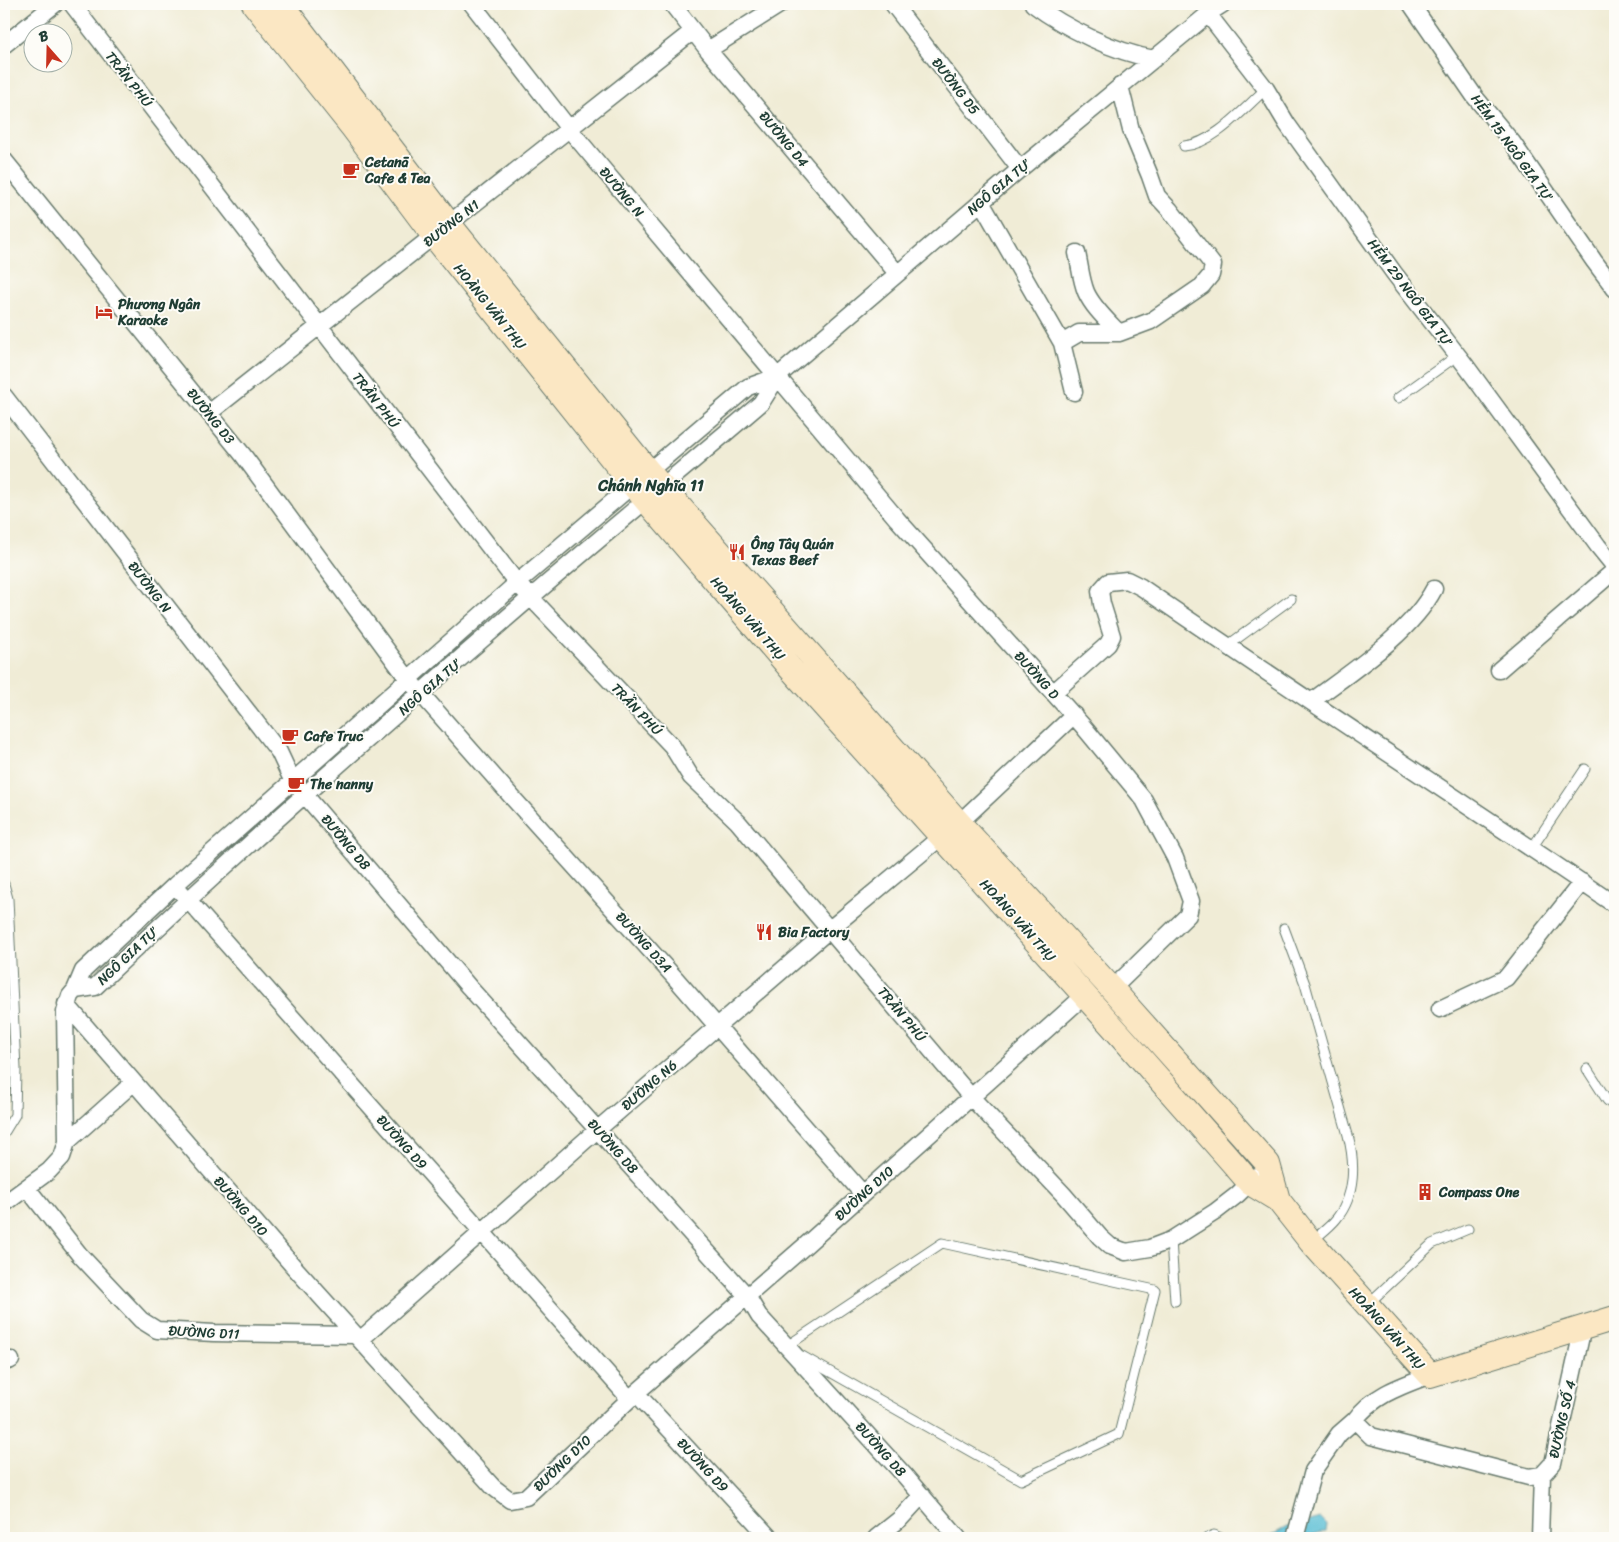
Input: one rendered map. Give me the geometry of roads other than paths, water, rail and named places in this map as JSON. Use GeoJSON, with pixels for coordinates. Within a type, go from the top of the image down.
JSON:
{"type":"FeatureCollection","features":[{"type":"Feature","properties":{"kind":"street"},"geometry":{"type":"LineString","coordinates":[[4,45],[56,4]]}},
{"type":"Feature","properties":{"kind":"street","name":"TRẦN PHÚ"},"geometry":{"type":"LineString","coordinates":[[72,4],[517,583],[672,746],[691,777],[738,822],[971,1097],[1110,1246],[1126,1252],[1150,1248],[1171,1240],[1215,1212],[1250,1183],[1268,1164]]}},
{"type":"Feature","properties":{"kind":"street","name":"HOÀNG VĂN THỤ"},"geometry":{"type":"LineString","coordinates":[[254,4],[313,62],[442,230],[565,385],[647,486],[798,660],[1040,928],[1112,989],[1268,1164],[1278,1200]]}},
{"type":"Feature","properties":{"kind":"street","name":"HOÀNG VĂN THỤ"},"geometry":{"type":"LineString","coordinates":[[281,4],[313,62]]}},
{"type":"Feature","properties":{"kind":"street","name":"ĐƯỜNG N"},"geometry":{"type":"LineString","coordinates":[[472,4],[570,130],[778,376]]}},
{"type":"Feature","properties":{"kind":"street","name":"ĐƯỜNG D4"},"geometry":{"type":"LineString","coordinates":[[672,4],[708,50],[897,273]]}},
{"type":"Feature","properties":{"kind":"street"},"geometry":{"type":"LineString","coordinates":[[708,50],[781,4]]}},
{"type":"Feature","properties":{"kind":"street","name":"ĐƯỜNG D5"},"geometry":{"type":"LineString","coordinates":[[893,4],[1020,169]]}},
{"type":"Feature","properties":{"kind":"street"},"geometry":{"type":"LineString","coordinates":[[1033,4],[1054,20],[1088,36],[1138,57],[1154,59]]}},
{"type":"Feature","properties":{"kind":"street","name":"NGÔ GIA TỰ"},"geometry":{"type":"LineString","coordinates":[[67,1142],[65,1012],[83,971],[292,780],[517,583],[761,403],[778,376],[897,273],[1120,86],[1208,14],[1223,4]]}},
{"type":"Feature","properties":{"kind":"street","name":"HẺM 15 NGÔ GIA TỰ"},"geometry":{"type":"LineString","coordinates":[[1411,4],[1475,97],[1512,142],[1615,289]]}},
{"type":"Feature","properties":{"kind":"street","name":"HẺM 29 NGÔ GIA TỰ"},"geometry":{"type":"LineString","coordinates":[[1208,14],[1266,89],[1286,124],[1394,273],[1458,355],[1615,568]]}},
{"type":"Feature","properties":{"kind":"street","name":"ĐƯỜNG N1"},"geometry":{"type":"LineString","coordinates":[[209,414],[693,32]]}},
{"type":"Feature","properties":{"kind":"street"},"geometry":{"type":"LineString","coordinates":[[1062,343],[1079,333],[1119,333],[1151,321],[1202,286],[1211,275],[1213,265],[1170,210],[1156,196],[1131,130],[1120,86]]}},
{"type":"Feature","properties":{"kind":"street","name":"ĐƯỜNG D3"},"geometry":{"type":"LineString","coordinates":[[4,160],[243,455],[421,694]]}},
{"type":"Feature","properties":{"kind":"street"},"geometry":{"type":"LineString","coordinates":[[981,202],[1062,343],[1074,392]]}},
{"type":"Feature","properties":{"kind":"street"},"geometry":{"type":"LineString","coordinates":[[1077,253],[1087,294],[1119,333]]}},
{"type":"Feature","properties":{"kind":"street","name":"ĐƯỜNG D"},"geometry":{"type":"LineString","coordinates":[[778,376],[897,519],[1074,715],[1144,800],[1175,858],[1191,901],[1188,915],[1112,989]]}},
{"type":"Feature","properties":{"kind":"street","name":"ĐƯỜNG N"},"geometry":{"type":"LineString","coordinates":[[4,396],[279,752],[292,780],[306,795]]}},
{"type":"Feature","properties":{"kind":"street","name":"NGÔ GIA TỰ"},"geometry":{"type":"LineString","coordinates":[[71,997],[95,987],[187,900],[531,598],[647,486]]}},
{"type":"Feature","properties":{"kind":"street"},"geometry":{"type":"LineString","coordinates":[[1499,670],[1615,568]]}},
{"type":"Feature","properties":{"kind":"street"},"geometry":{"type":"LineString","coordinates":[[1053,693],[1108,644],[1112,636],[1100,591],[1108,582],[1127,580],[1141,587],[1615,905]]}},
{"type":"Feature","properties":{"kind":"street"},"geometry":{"type":"LineString","coordinates":[[1312,701],[1397,636],[1429,598],[1434,589]]}},
{"type":"Feature","properties":{"kind":"street","name":"ĐƯỜNG D3A"},"geometry":{"type":"LineString","coordinates":[[421,694],[717,1026],[863,1194]]}},
{"type":"Feature","properties":{"kind":"street","name":"ĐƯỜNG N6"},"geometry":{"type":"LineString","coordinates":[[357,1337],[483,1233],[717,1026],[951,829],[1074,715]]}},
{"type":"Feature","properties":{"kind":"street","name":"ĐƯỜNG D8"},"geometry":{"type":"LineString","coordinates":[[306,795],[469,987],[747,1296],[759,1316],[922,1495],[958,1538]]}},
{"type":"Feature","properties":{"kind":"street"},"geometry":{"type":"LineString","coordinates":[[1440,1009],[1506,978],[1582,882]]}},
{"type":"Feature","properties":{"kind":"street","name":"ĐƯỜNG D9"},"geometry":{"type":"LineString","coordinates":[[175,885],[483,1233],[632,1396],[770,1538]]}},
{"type":"Feature","properties":{"kind":"street","name":"HOÀNG VĂN THỤ"},"geometry":{"type":"LineString","coordinates":[[1040,928],[1085,995],[1250,1183],[1278,1200],[1311,1242],[1430,1376],[1615,1318]]}},
{"type":"Feature","properties":{"kind":"street","name":"ĐƯỜNG D10"},"geometry":{"type":"LineString","coordinates":[[71,997],[133,1083],[357,1337],[493,1487],[510,1500],[526,1497],[632,1396],[863,1194],[1085,995]]}},
{"type":"Feature","properties":{"kind":"street"},"geometry":{"type":"LineString","coordinates":[[1122,1037],[1140,1021]]}},
{"type":"Feature","properties":{"kind":"street"},"geometry":{"type":"LineString","coordinates":[[4,1204],[49,1171],[62,1157],[67,1142],[133,1083]]}},
{"type":"Feature","properties":{"kind":"street","name":"ĐƯỜNG D11"},"geometry":{"type":"LineString","coordinates":[[27,1188],[79,1254],[141,1320],[157,1330],[357,1337]]}},
{"type":"Feature","properties":{"kind":"street","name":"ĐƯỜNG SỐ 4"},"geometry":{"type":"LineString","coordinates":[[1540,1538],[1542,1475],[1553,1463],[1583,1327]]}},
{"type":"Feature","properties":{"kind":"street"},"geometry":{"type":"LineString","coordinates":[[1294,1538],[1313,1471],[1339,1434],[1355,1420],[1363,1408],[1392,1389],[1430,1376]]}},
{"type":"Feature","properties":{"kind":"street"},"geometry":{"type":"LineString","coordinates":[[1355,1420],[1371,1436],[1380,1439],[1529,1477],[1542,1475]]}},
{"type":"Feature","properties":{"kind":"street"},"geometry":{"type":"LineString","coordinates":[[876,1538],[900,1519],[922,1495]]}},
{"type":"Feature","properties":{"kind":"lane"},"geometry":{"type":"LineString","coordinates":[[1184,146],[1194,146],[1219,131],[1266,89]]}},
{"type":"Feature","properties":{"kind":"lane"},"geometry":{"type":"LineString","coordinates":[[1398,398],[1458,355]]}},
{"type":"Feature","properties":{"kind":"lane"},"geometry":{"type":"LineString","coordinates":[[1227,646],[1291,599]]}},
{"type":"Feature","properties":{"kind":"lane"},"geometry":{"type":"LineString","coordinates":[[1532,848],[1585,769]]}},
{"type":"Feature","properties":{"kind":"lane"},"geometry":{"type":"LineString","coordinates":[[4,884],[8,908],[16,1069],[15,1115],[4,1133]]}},
{"type":"Feature","properties":{"kind":"lane"},"geometry":{"type":"LineString","coordinates":[[1284,928],[1306,984],[1348,1135],[1353,1160],[1351,1188],[1343,1209],[1331,1224],[1311,1242]]}},
{"type":"Feature","properties":{"kind":"lane"},"geometry":{"type":"LineString","coordinates":[[1588,1069],[1607,1100],[1615,1107]]}},
{"type":"Feature","properties":{"kind":"lane"},"geometry":{"type":"LineString","coordinates":[[1367,1305],[1432,1244],[1468,1229]]}},
{"type":"Feature","properties":{"kind":"lane"},"geometry":{"type":"LineString","coordinates":[[1171,1240],[1175,1301]]}},
{"type":"Feature","properties":{"kind":"lane"},"geometry":{"type":"LineString","coordinates":[[942,1243],[1155,1290],[1119,1434],[1021,1480],[788,1347],[942,1243]]}},
{"type":"Feature","properties":{"kind":"lane"},"geometry":{"type":"LineString","coordinates":[[1207,1538],[1214,1535],[1221,1538]]}},
{"type":"Feature","properties":{"kind":"water"},"geometry":{"type":"Polygon","coordinates":[[[1320,1518],[1326,1524],[1325,1531],[1302,1538],[1266,1538],[1287,1527],[1320,1518]]]}},
{"type":"Feature","properties":{"kind":"place","name":"Cetanā Cafe & Tea"},"geometry":{"type":"Point","coordinates":[351,170]}},
{"type":"Feature","properties":{"kind":"place","name":"Phương Ngân Karaoke"},"geometry":{"type":"Point","coordinates":[104,312]}},
{"type":"Feature","properties":{"kind":"place","name":"Ông Tây Quán Texas Beef"},"geometry":{"type":"Point","coordinates":[737,552]}},
{"type":"Feature","properties":{"kind":"place","name":"Cafe Truc"},"geometry":{"type":"Point","coordinates":[290,736]}},
{"type":"Feature","properties":{"kind":"place","name":"The nanny"},"geometry":{"type":"Point","coordinates":[296,784]}},
{"type":"Feature","properties":{"kind":"place","name":"Bia Factory"},"geometry":{"type":"Point","coordinates":[764,932]}},
{"type":"Feature","properties":{"kind":"place","name":"Compass One"},"geometry":{"type":"Point","coordinates":[1425,1192]}},
{"type":"Feature","properties":{"kind":"district","name":"Chánh Nghĩa 11"},"geometry":{"type":"Point","coordinates":[651,485]}}]}
